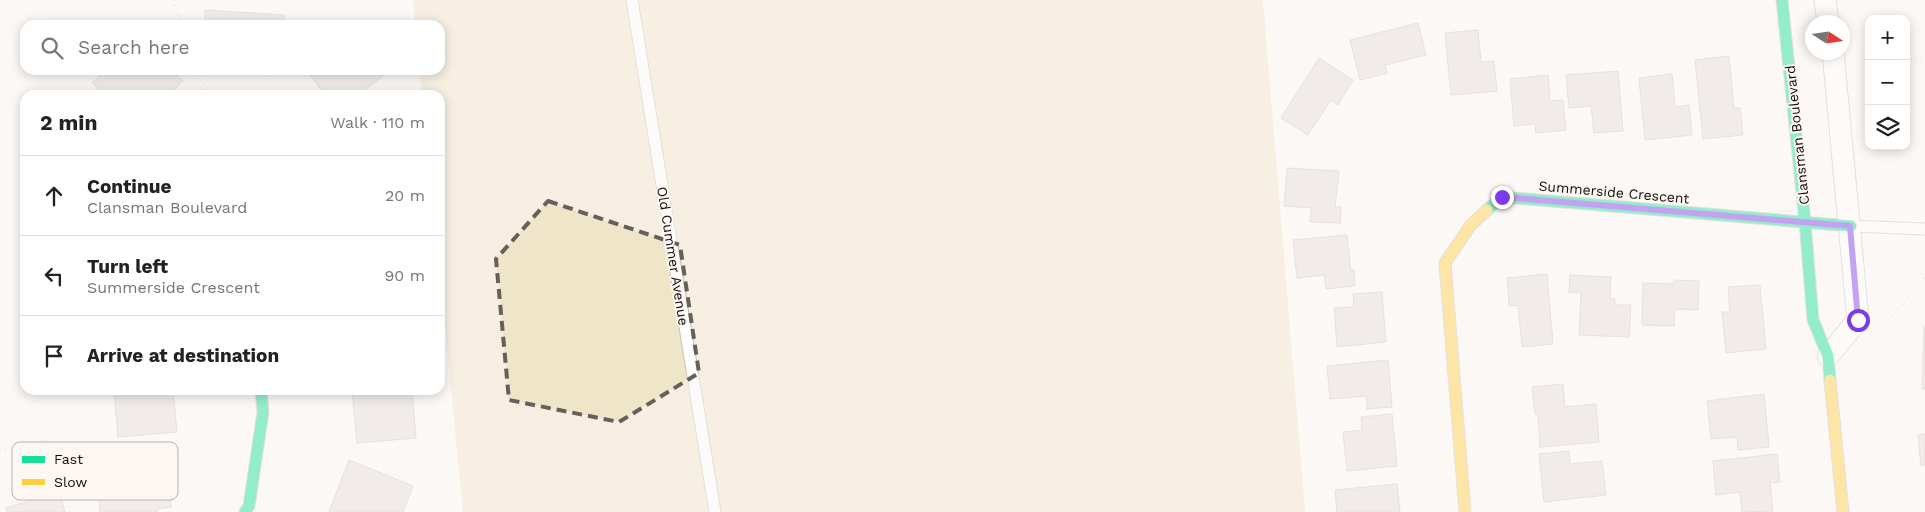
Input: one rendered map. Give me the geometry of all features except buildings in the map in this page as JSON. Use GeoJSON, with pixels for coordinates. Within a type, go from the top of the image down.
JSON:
{"type":"FeatureCollection","features":[{"type":"Feature","properties":{"kind":"street","name":"Clansman Boulevard"},"geometry":{"type":"LineString","coordinates":[[1782,0],[1813,320],[1828,356],[1843,512]]}},
{"type":"Feature","properties":{"kind":"street"},"geometry":{"type":"LineString","coordinates":[[1825,0],[1827,15]]}},
{"type":"Feature","properties":{"kind":"street"},"geometry":{"type":"LineString","coordinates":[[1828,356],[1858,320],[1834,60]]}},
{"type":"Feature","properties":{"kind":"street","name":"Summerside Crescent"},"geometry":{"type":"LineString","coordinates":[[1465,512],[1445,264],[1470,226],[1502,197],[1850,226]]}},
{"type":"Feature","properties":{"kind":"street"},"geometry":{"type":"LineString","coordinates":[[245,512],[249,506],[263,412],[261,395]]}},
{"type":"Feature","properties":{"kind":"lane","name":"Old Cummer Avenue"},"geometry":{"type":"LineString","coordinates":[[632,0],[715,512]]}},
{"type":"Feature","properties":{"kind":"lane"},"geometry":{"type":"LineString","coordinates":[[1850,226],[1925,230]]}},
{"type":"Feature","properties":{"kind":"path"},"geometry":{"type":"LineString","coordinates":[[173,0],[180,20]]}},
{"type":"Feature","properties":{"kind":"path"},"geometry":{"type":"LineString","coordinates":[[1910,59],[1925,58]]}},
{"type":"Feature","properties":{"kind":"path"},"geometry":{"type":"LineString","coordinates":[[200,75],[205,90]]}},
{"type":"Feature","properties":{"kind":"path"},"geometry":{"type":"LineString","coordinates":[[1892,317],[1925,277]]}},
{"type":"Feature","properties":{"kind":"path"},"geometry":{"type":"LineString","coordinates":[[66,500],[70,512]]}},
{"type":"Feature","properties":{"kind":"highlighted area"},"geometry":{"type":"Polygon","coordinates":[[[548,201],[680,245],[699,373],[619,422],[509,400],[496,259],[548,201]]]}},
{"type":"Feature","properties":{"kind":"shaded area"},"geometry":{"type":"Polygon","coordinates":[[[413,0],[1263,0],[1305,512],[463,512],[445,327],[445,90],[422,90],[420,75],[445,75],[445,20],[415,20],[413,0]]]}},
{"type":"Feature","properties":{"kind":"traffic: fast"},"geometry":{"type":"LineString","coordinates":[[1782,0],[1813,320],[1828,356],[1830,380]]}},
{"type":"Feature","properties":{"kind":"traffic: fast"},"geometry":{"type":"LineString","coordinates":[[1487,210],[1502,197],[1851,226]]}},
{"type":"Feature","properties":{"kind":"traffic: fast"},"geometry":{"type":"LineString","coordinates":[[245,512],[249,506],[263,412],[261,395]]}},
{"type":"Feature","properties":{"kind":"traffic: slow"},"geometry":{"type":"LineString","coordinates":[[1465,512],[1445,263],[1470,226],[1487,210]]}},
{"type":"Feature","properties":{"kind":"traffic: slow"},"geometry":{"type":"LineString","coordinates":[[1830,380],[1843,512]]}},
{"type":"Feature","properties":{"kind":"route"},"geometry":{"type":"LineString","coordinates":[[1502,197],[1850,226],[1858,320]]}}]}
